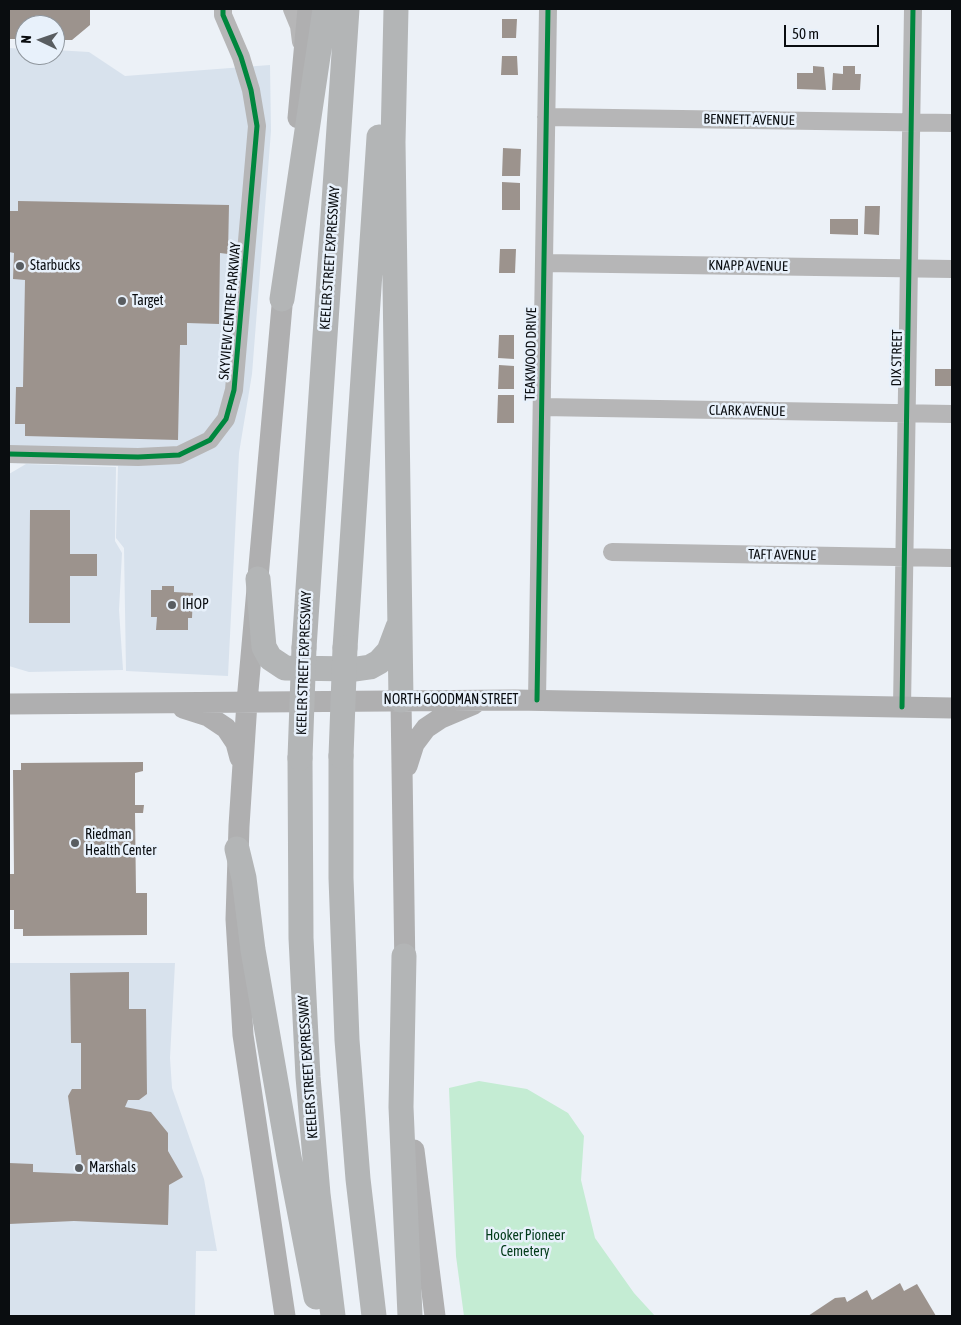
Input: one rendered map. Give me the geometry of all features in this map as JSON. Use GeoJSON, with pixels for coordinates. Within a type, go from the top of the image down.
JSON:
{"type":"FeatureCollection","features":[{"type":"Feature","properties":{"kind":"highway"},"geometry":{"type":"LineString","coordinates":[[282,299],[325,9]]}},
{"type":"Feature","properties":{"kind":"highway","name":"KEELER STREET EXPRESSWAY"},"geometry":{"type":"LineString","coordinates":[[333,1316],[318,1194],[308,1070],[301,938],[300,758],[304,648],[347,9]]}},
{"type":"Feature","properties":{"kind":"highway"},"geometry":{"type":"LineString","coordinates":[[374,1316],[358,1179],[348,1063],[341,886],[342,756],[345,648],[388,9]]}},
{"type":"Feature","properties":{"kind":"highway"},"geometry":{"type":"LineString","coordinates":[[396,9],[393,142],[401,700]]}},
{"type":"Feature","properties":{"kind":"highway"},"geometry":{"type":"LineString","coordinates":[[258,579],[259,611],[264,647],[273,661],[289,669],[356,669],[375,665],[392,646],[400,612]]}},
{"type":"Feature","properties":{"kind":"highway"},"geometry":{"type":"LineString","coordinates":[[237,849],[244,878],[253,950],[287,1147],[320,1316]]}},
{"type":"Feature","properties":{"kind":"highway"},"geometry":{"type":"LineString","coordinates":[[404,956],[400,1107],[410,1316]]}},
{"type":"Feature","properties":{"kind":"main road"},"geometry":{"type":"LineString","coordinates":[[285,1316],[243,1035],[236,942],[237,849],[247,702],[308,9]]}},
{"type":"Feature","properties":{"kind":"main road"},"geometry":{"type":"LineString","coordinates":[[401,700],[404,956],[408,1073],[413,1142],[435,1316]]}},
{"type":"Feature","properties":{"kind":"main road"},"geometry":{"type":"LineString","coordinates":[[402,788],[412,749],[423,732],[449,714],[489,700]]}},
{"type":"Feature","properties":{"kind":"main road","name":"NORTH GOODMAN STREET"},"geometry":{"type":"LineString","coordinates":[[9,704],[537,700],[952,708]]}},
{"type":"Feature","properties":{"kind":"main road"},"geometry":{"type":"LineString","coordinates":[[161,703],[201,714],[226,728],[236,743],[242,774]]}},
{"type":"Feature","properties":{"kind":"street","name":"SKYVIEW CENTRE PARKWAY"},"geometry":{"type":"LineString","coordinates":[[9,454],[138,457],[179,455],[210,440],[226,419],[234,390],[256,126],[251,90],[241,57],[223,15],[223,9]]}},
{"type":"Feature","properties":{"kind":"street"},"geometry":{"type":"LineString","coordinates":[[292,9],[299,26],[303,56]]}},
{"type":"Feature","properties":{"kind":"street","name":"TEAKWOOD DRIVE"},"geometry":{"type":"LineString","coordinates":[[537,700],[548,9]]}},
{"type":"Feature","properties":{"kind":"street","name":"DIX STREET"},"geometry":{"type":"LineString","coordinates":[[902,707],[914,9]]}},
{"type":"Feature","properties":{"kind":"street","name":"BENNETT AVENUE"},"geometry":{"type":"LineString","coordinates":[[546,117],[952,124]]}},
{"type":"Feature","properties":{"kind":"street","name":"KNAPP AVENUE"},"geometry":{"type":"LineString","coordinates":[[544,263],[952,269]]}},
{"type":"Feature","properties":{"kind":"street","name":"CLARK AVENUE"},"geometry":{"type":"LineString","coordinates":[[542,407],[952,414]]}},
{"type":"Feature","properties":{"kind":"street","name":"TAFT AVENUE"},"geometry":{"type":"LineString","coordinates":[[612,552],[952,558]]}},
{"type":"Feature","properties":{"kind":"shaded area"},"geometry":{"type":"Polygon","coordinates":[[[9,48],[15,48],[15,65],[65,65],[65,51],[89,52],[125,76],[270,65],[271,131],[252,374],[239,453],[228,676],[126,671],[124,548],[116,538],[118,466],[9,463],[9,48]]]}},
{"type":"Feature","properties":{"kind":"shaded area"},"geometry":{"type":"Polygon","coordinates":[[[26,464],[116,467],[115,541],[122,553],[119,610],[123,670],[29,672],[9,666],[9,474],[26,464]]]}},
{"type":"Feature","properties":{"kind":"shaded area"},"geometry":{"type":"Polygon","coordinates":[[[9,963],[175,963],[170,1058],[172,1088],[204,1179],[217,1251],[196,1251],[195,1316],[9,1316],[9,963]]]}},
{"type":"Feature","properties":{"kind":"green space","name":"Hooker Pioneer Cemetery"},"geometry":{"type":"Polygon","coordinates":[[[479,1081],[527,1089],[568,1113],[584,1136],[581,1180],[595,1238],[634,1293],[655,1316],[464,1316],[456,1256],[449,1088],[479,1081]]]}},
{"type":"Feature","properties":{"kind":"building"},"geometry":{"type":"Polygon","coordinates":[[[9,9],[90,9],[90,25],[72,40],[65,40],[65,15],[15,15],[15,39],[9,39],[9,9]]]}},
{"type":"Feature","properties":{"kind":"building"},"geometry":{"type":"Polygon","coordinates":[[[502,19],[517,19],[516,38],[502,38],[502,19]]]}},
{"type":"Feature","properties":{"kind":"building"},"geometry":{"type":"Polygon","coordinates":[[[502,56],[517,56],[518,75],[501,75],[502,56]]]}},
{"type":"Feature","properties":{"kind":"building"},"geometry":{"type":"Polygon","coordinates":[[[813,66],[824,67],[826,90],[797,89],[797,73],[813,73],[813,66]]]}},
{"type":"Feature","properties":{"kind":"building"},"geometry":{"type":"Polygon","coordinates":[[[843,66],[855,66],[855,74],[861,74],[860,90],[832,90],[833,73],[843,74],[843,66]]]}},
{"type":"Feature","properties":{"kind":"building"},"geometry":{"type":"Polygon","coordinates":[[[503,148],[521,149],[520,176],[502,176],[503,148]]]}},
{"type":"Feature","properties":{"kind":"building"},"geometry":{"type":"Polygon","coordinates":[[[502,182],[520,183],[520,210],[502,210],[502,182]]]}},
{"type":"Feature","properties":{"kind":"building","name":"Target"},"geometry":{"type":"Polygon","coordinates":[[[18,201],[229,205],[228,254],[220,253],[219,324],[187,323],[187,345],[180,345],[178,440],[25,436],[25,424],[15,424],[16,387],[23,387],[25,280],[13,279],[14,253],[9,252],[9,211],[18,211],[18,201]]]}},
{"type":"Feature","properties":{"kind":"building"},"geometry":{"type":"Polygon","coordinates":[[[865,206],[880,206],[879,235],[864,234],[865,206]]]}},
{"type":"Feature","properties":{"kind":"building"},"geometry":{"type":"Polygon","coordinates":[[[830,219],[858,219],[858,235],[830,234],[830,219]]]}},
{"type":"Feature","properties":{"kind":"building"},"geometry":{"type":"Polygon","coordinates":[[[500,249],[516,249],[515,273],[499,273],[500,249]]]}},
{"type":"Feature","properties":{"kind":"building"},"geometry":{"type":"Polygon","coordinates":[[[499,335],[514,335],[514,359],[498,358],[499,335]]]}},
{"type":"Feature","properties":{"kind":"building"},"geometry":{"type":"Polygon","coordinates":[[[499,365],[514,366],[514,389],[498,389],[499,365]]]}},
{"type":"Feature","properties":{"kind":"building"},"geometry":{"type":"Polygon","coordinates":[[[935,369],[952,369],[952,386],[935,386],[935,369]]]}},
{"type":"Feature","properties":{"kind":"building"},"geometry":{"type":"Polygon","coordinates":[[[498,395],[514,395],[514,423],[497,423],[498,395]]]}},
{"type":"Feature","properties":{"kind":"building"},"geometry":{"type":"Polygon","coordinates":[[[30,510],[70,510],[70,554],[97,554],[97,576],[70,576],[70,623],[29,623],[30,510]]]}},
{"type":"Feature","properties":{"kind":"building","name":"IHOP"},"geometry":{"type":"Polygon","coordinates":[[[162,586],[174,586],[174,592],[193,593],[192,618],[188,618],[188,630],[156,630],[157,617],[151,617],[151,590],[162,590],[162,586]]]}},
{"type":"Feature","properties":{"kind":"building","name":"Riedman Health Center"},"geometry":{"type":"Polygon","coordinates":[[[143,762],[143,771],[135,773],[135,805],[144,805],[143,813],[135,813],[136,893],[147,893],[147,935],[23,936],[23,929],[14,929],[14,910],[10,910],[9,874],[14,874],[13,770],[21,770],[21,763],[143,762]]]}},
{"type":"Feature","properties":{"kind":"building"},"geometry":{"type":"Polygon","coordinates":[[[129,972],[129,1009],[146,1009],[147,1094],[139,1100],[128,1100],[125,1107],[151,1112],[168,1133],[168,1151],[183,1177],[169,1185],[168,1225],[74,1221],[9,1224],[9,1163],[33,1164],[33,1172],[82,1174],[81,1155],[76,1155],[68,1096],[72,1089],[81,1089],[81,1043],[71,1043],[70,973],[129,972]]]}},
{"type":"Feature","properties":{"kind":"building"},"geometry":{"type":"Polygon","coordinates":[[[900,1283],[904,1291],[917,1284],[936,1316],[808,1316],[835,1298],[845,1297],[847,1302],[867,1290],[872,1300],[900,1283]]]}},
{"type":"Feature","properties":{"kind":"cycle path"},"geometry":{"type":"LineString","coordinates":[[9,454],[138,457],[179,455],[210,440],[226,419],[234,390],[257,126],[251,90],[241,57],[223,15],[223,9]]}},
{"type":"Feature","properties":{"kind":"cycle path"},"geometry":{"type":"LineString","coordinates":[[537,700],[548,9]]}},
{"type":"Feature","properties":{"kind":"cycle path"},"geometry":{"type":"LineString","coordinates":[[902,707],[913,9]]}},
{"type":"Feature","properties":{"kind":"place","name":"Starbucks"},"geometry":{"type":"Point","coordinates":[20,266]}},
{"type":"Feature","properties":{"kind":"place","name":"Target"},"geometry":{"type":"Point","coordinates":[122,301]}},
{"type":"Feature","properties":{"kind":"place","name":"IHOP"},"geometry":{"type":"Point","coordinates":[172,605]}},
{"type":"Feature","properties":{"kind":"place","name":"Riedman Health Center"},"geometry":{"type":"Point","coordinates":[75,843]}},
{"type":"Feature","properties":{"kind":"place","name":"Marshals"},"geometry":{"type":"Point","coordinates":[79,1168]}}]}
